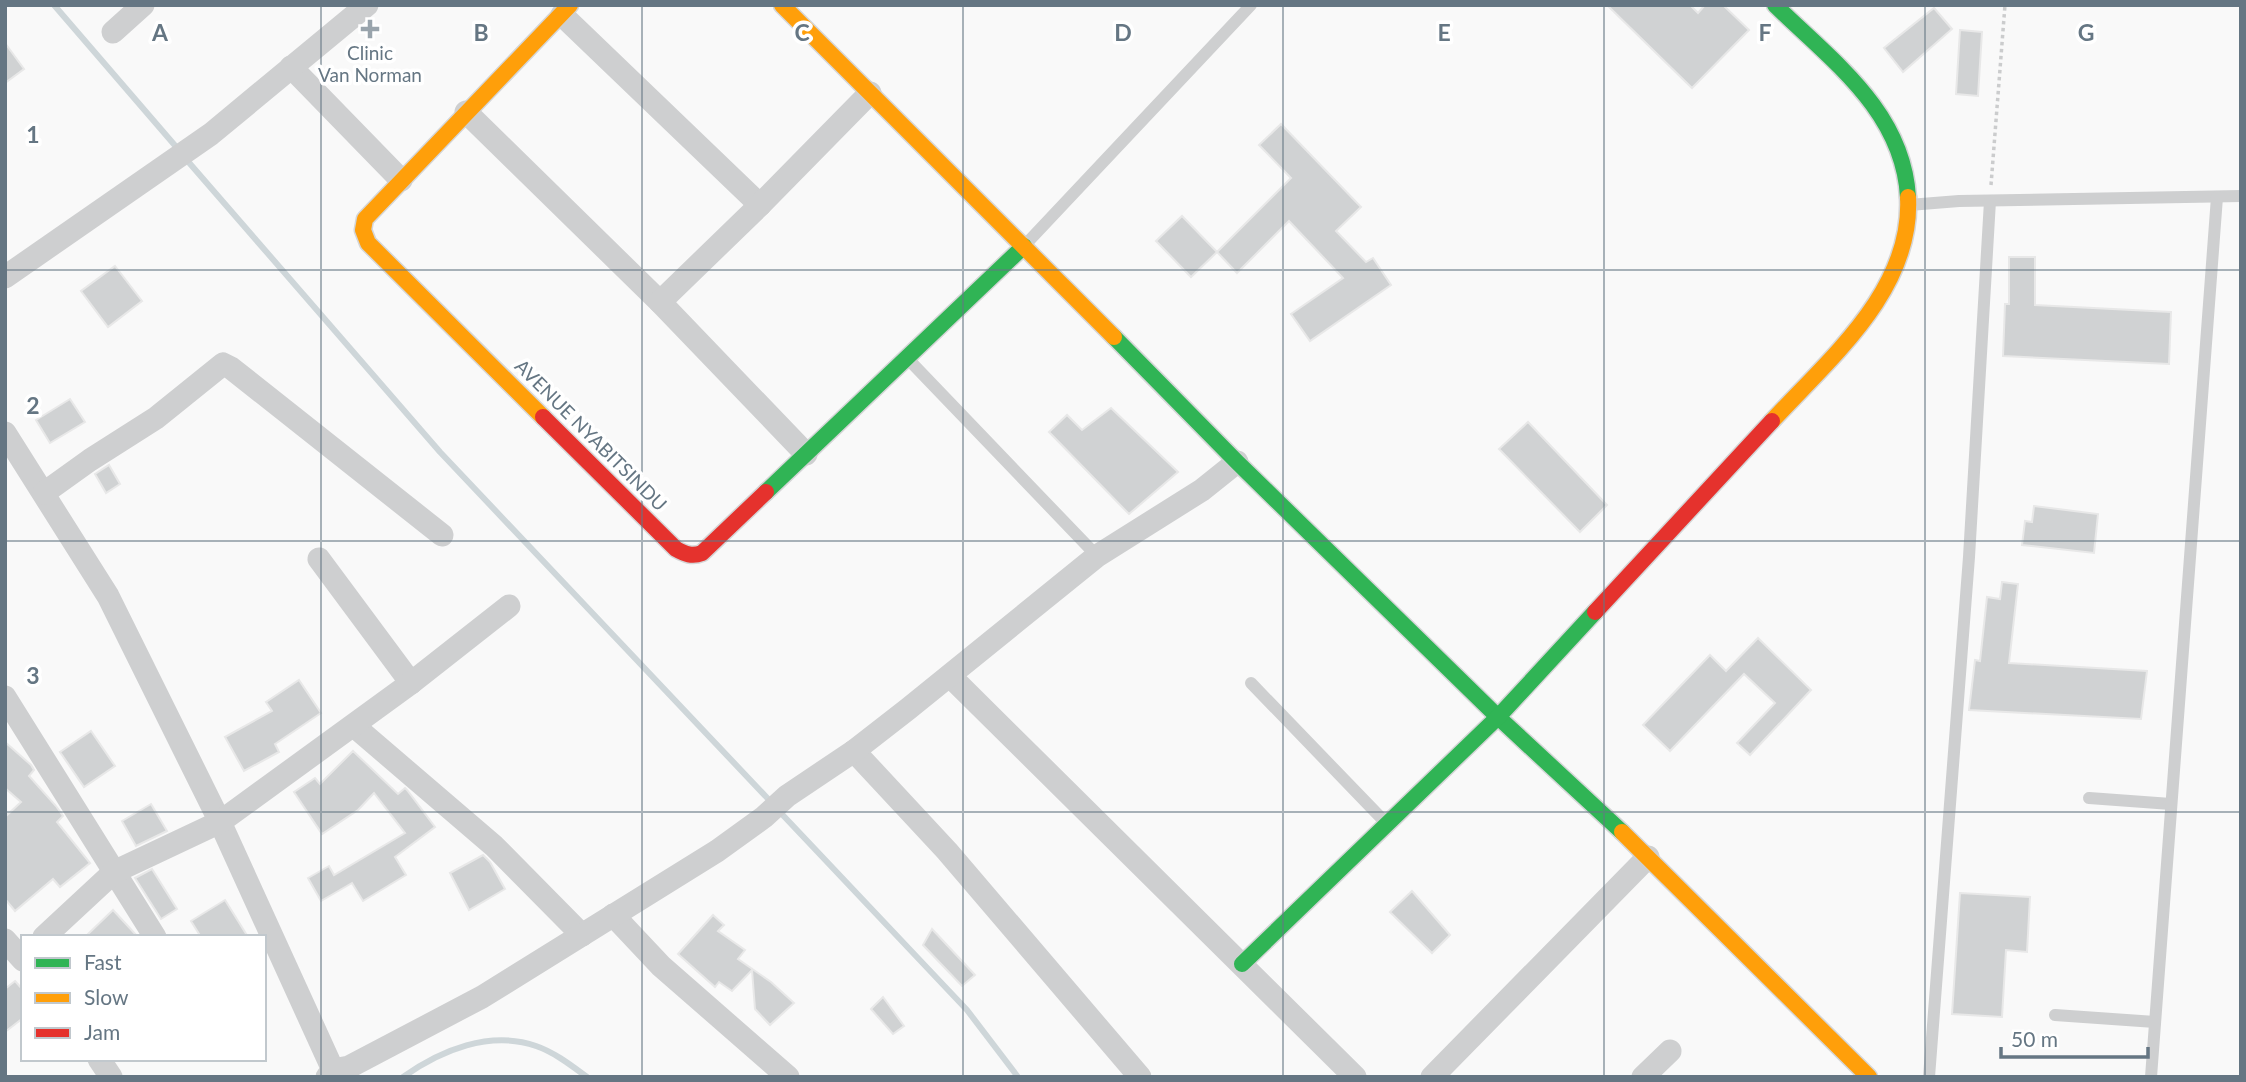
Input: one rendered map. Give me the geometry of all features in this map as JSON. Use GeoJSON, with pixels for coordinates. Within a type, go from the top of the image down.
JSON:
{"type":"FeatureCollection","features":[{"type":"Feature","properties":{"kind":"street"},"geometry":{"type":"LineString","coordinates":[[113,32],[143,5]]}},
{"type":"Feature","properties":{"kind":"street"},"geometry":{"type":"LineString","coordinates":[[5,277],[211,134],[368,5]]}},
{"type":"Feature","properties":{"kind":"street"},"geometry":{"type":"LineString","coordinates":[[782,5],[1237,462],[1498,717],[1582,793],[1869,1077]]}},
{"type":"Feature","properties":{"kind":"street"},"geometry":{"type":"LineString","coordinates":[[1242,964],[1498,717],[1864,319],[1884,289],[1903,249],[1909,205],[1904,165],[1891,132],[1869,96],[1774,5]]}},
{"type":"Feature","properties":{"kind":"street"},"geometry":{"type":"LineString","coordinates":[[566,10],[760,205]]}},
{"type":"Feature","properties":{"kind":"street","name":"AVENUE NYABITSINDU"},"geometry":{"type":"LineString","coordinates":[[566,10],[365,219],[363,230],[368,243],[666,539],[686,555],[695,557],[702,554],[1024,246]]}},
{"type":"Feature","properties":{"kind":"street"},"geometry":{"type":"LineString","coordinates":[[291,67],[401,180]]}},
{"type":"Feature","properties":{"kind":"street"},"geometry":{"type":"LineString","coordinates":[[660,302],[870,93]]}},
{"type":"Feature","properties":{"kind":"street"},"geometry":{"type":"LineString","coordinates":[[466,112],[660,302],[806,454]]}},
{"type":"Feature","properties":{"kind":"street"},"geometry":{"type":"LineString","coordinates":[[44,493],[156,418],[223,364],[442,535]]}},
{"type":"Feature","properties":{"kind":"street"},"geometry":{"type":"LineString","coordinates":[[5,433],[108,596],[220,822],[330,1073],[349,1068],[470,1003],[717,851],[764,817],[787,796],[854,751],[950,677],[1097,556],[1202,490],[1237,462]]}},
{"type":"Feature","properties":{"kind":"street"},"geometry":{"type":"LineString","coordinates":[[319,559],[411,683]]}},
{"type":"Feature","properties":{"kind":"street"},"geometry":{"type":"LineString","coordinates":[[46,935],[114,872],[220,822],[354,726],[509,606]]}},
{"type":"Feature","properties":{"kind":"street"},"geometry":{"type":"LineString","coordinates":[[950,677],[1355,1077]]}},
{"type":"Feature","properties":{"kind":"street"},"geometry":{"type":"LineString","coordinates":[[5,697],[154,935]]}},
{"type":"Feature","properties":{"kind":"street"},"geometry":{"type":"LineString","coordinates":[[354,726],[494,846],[582,935]]}},
{"type":"Feature","properties":{"kind":"street"},"geometry":{"type":"LineString","coordinates":[[854,751],[947,851],[1140,1077]]}},
{"type":"Feature","properties":{"kind":"street"},"geometry":{"type":"LineString","coordinates":[[1432,1077],[1647,857]]}},
{"type":"Feature","properties":{"kind":"street"},"geometry":{"type":"LineString","coordinates":[[613,915],[661,966],[788,1077]]}},
{"type":"Feature","properties":{"kind":"street"},"geometry":{"type":"LineString","coordinates":[[5,940],[18,962]]}},
{"type":"Feature","properties":{"kind":"street"},"geometry":{"type":"LineString","coordinates":[[1643,1077],[1670,1051]]}},
{"type":"Feature","properties":{"kind":"street"},"geometry":{"type":"LineString","coordinates":[[100,1061],[111,1077]]}},
{"type":"Feature","properties":{"kind":"lane"},"geometry":{"type":"LineString","coordinates":[[1024,246],[1251,5]]}},
{"type":"Feature","properties":{"kind":"lane"},"geometry":{"type":"LineString","coordinates":[[1909,205],[1959,201],[2241,196]]}},
{"type":"Feature","properties":{"kind":"lane"},"geometry":{"type":"LineString","coordinates":[[2151,1077],[2217,197]]}},
{"type":"Feature","properties":{"kind":"lane"},"geometry":{"type":"LineString","coordinates":[[1928,1077],[1969,557],[1990,201]]}},
{"type":"Feature","properties":{"kind":"lane"},"geometry":{"type":"LineString","coordinates":[[907,358],[1097,556]]}},
{"type":"Feature","properties":{"kind":"lane"},"geometry":{"type":"LineString","coordinates":[[1251,683],[1387,824]]}},
{"type":"Feature","properties":{"kind":"lane"},"geometry":{"type":"LineString","coordinates":[[2089,798],[2171,804]]}},
{"type":"Feature","properties":{"kind":"lane"},"geometry":{"type":"LineString","coordinates":[[2055,1015],[2155,1022]]}},
{"type":"Feature","properties":{"kind":"path"},"geometry":{"type":"LineString","coordinates":[[1990,201],[2005,5]]}},
{"type":"Feature","properties":{"kind":"building"},"geometry":{"type":"Polygon","coordinates":[[[1607,5],[1690,5],[1698,13],[1705,5],[1723,5],[1749,30],[1692,88],[1607,5]]]}},
{"type":"Feature","properties":{"kind":"building"},"geometry":{"type":"Polygon","coordinates":[[[1934,8],[1952,29],[1903,72],[1884,48],[1934,8]]]}},
{"type":"Feature","properties":{"kind":"building"},"geometry":{"type":"Polygon","coordinates":[[[1960,30],[1982,32],[1978,96],[1956,94],[1960,30]]]}},
{"type":"Feature","properties":{"kind":"building"},"geometry":{"type":"Polygon","coordinates":[[[5,43],[24,69],[5,83],[5,43]]]}},
{"type":"Feature","properties":{"kind":"building"},"geometry":{"type":"Polygon","coordinates":[[[1281,124],[1361,207],[1336,231],[1366,262],[1373,258],[1391,285],[1310,341],[1291,314],[1343,278],[1289,221],[1237,273],[1217,252],[1291,178],[1259,145],[1281,124]]]}},
{"type":"Feature","properties":{"kind":"building"},"geometry":{"type":"Polygon","coordinates":[[[1182,216],[1217,252],[1191,277],[1156,241],[1182,216]]]}},
{"type":"Feature","properties":{"kind":"building"},"geometry":{"type":"Polygon","coordinates":[[[2009,257],[2035,257],[2035,305],[2171,312],[2169,364],[2003,356],[2005,304],[2009,304],[2009,257]]]}},
{"type":"Feature","properties":{"kind":"building"},"geometry":{"type":"Polygon","coordinates":[[[115,266],[142,301],[108,327],[81,291],[115,266]]]}},
{"type":"Feature","properties":{"kind":"building"},"geometry":{"type":"Polygon","coordinates":[[[70,399],[85,422],[50,443],[36,420],[70,399]]]}},
{"type":"Feature","properties":{"kind":"building"},"geometry":{"type":"Polygon","coordinates":[[[1111,408],[1178,472],[1129,514],[1049,432],[1067,415],[1082,430],[1111,408]]]}},
{"type":"Feature","properties":{"kind":"building"},"geometry":{"type":"Polygon","coordinates":[[[1528,422],[1607,505],[1580,532],[1499,449],[1528,422]]]}},
{"type":"Feature","properties":{"kind":"building"},"geometry":{"type":"Polygon","coordinates":[[[109,465],[120,484],[106,493],[95,474],[109,465]]]}},
{"type":"Feature","properties":{"kind":"building"},"geometry":{"type":"Polygon","coordinates":[[[2034,506],[2098,514],[2094,553],[2022,545],[2025,521],[2032,522],[2034,506]]]}},
{"type":"Feature","properties":{"kind":"building"},"geometry":{"type":"Polygon","coordinates":[[[2002,582],[2018,584],[2009,663],[2147,671],[2141,719],[1969,710],[1975,660],[1980,661],[1987,597],[2000,599],[2002,582]]]}},
{"type":"Feature","properties":{"kind":"building"},"geometry":{"type":"Polygon","coordinates":[[[1758,638],[1811,690],[1750,755],[1737,743],[1775,703],[1744,674],[1670,751],[1643,725],[1710,655],[1726,671],[1758,638]]]}},
{"type":"Feature","properties":{"kind":"building"},"geometry":{"type":"Polygon","coordinates":[[[299,680],[321,713],[275,744],[279,752],[244,771],[225,737],[272,711],[266,702],[299,680]]]}},
{"type":"Feature","properties":{"kind":"building"},"geometry":{"type":"Polygon","coordinates":[[[91,731],[115,766],[84,787],[60,752],[91,731]]]}},
{"type":"Feature","properties":{"kind":"building"},"geometry":{"type":"Polygon","coordinates":[[[5,742],[31,765],[34,770],[29,776],[56,806],[63,816],[57,822],[90,863],[60,887],[53,879],[15,911],[5,899],[5,817],[21,802],[5,788],[5,742]]]}},
{"type":"Feature","properties":{"kind":"building"},"geometry":{"type":"Polygon","coordinates":[[[353,751],[398,794],[405,788],[435,827],[395,857],[406,875],[363,901],[352,883],[321,901],[308,878],[329,866],[334,875],[405,833],[374,793],[358,810],[322,834],[294,792],[315,778],[320,784],[353,751]]]}},
{"type":"Feature","properties":{"kind":"building"},"geometry":{"type":"Polygon","coordinates":[[[151,804],[167,831],[136,846],[122,821],[151,804]]]}},
{"type":"Feature","properties":{"kind":"building"},"geometry":{"type":"Polygon","coordinates":[[[483,855],[505,889],[469,910],[450,873],[483,855]]]}},
{"type":"Feature","properties":{"kind":"building"},"geometry":{"type":"Polygon","coordinates":[[[152,869],[177,909],[161,919],[135,878],[152,869]]]}},
{"type":"Feature","properties":{"kind":"building"},"geometry":{"type":"Polygon","coordinates":[[[1412,891],[1450,935],[1432,953],[1390,912],[1412,891]]]}},
{"type":"Feature","properties":{"kind":"building"},"geometry":{"type":"Polygon","coordinates":[[[1960,893],[2030,897],[2027,952],[2006,950],[2002,1017],[1952,1014],[1960,893]]]}},
{"type":"Feature","properties":{"kind":"building"},"geometry":{"type":"Polygon","coordinates":[[[225,900],[247,935],[200,935],[191,921],[225,900]]]}},
{"type":"Feature","properties":{"kind":"building"},"geometry":{"type":"Polygon","coordinates":[[[113,910],[136,935],[87,935],[113,910]]]}},
{"type":"Feature","properties":{"kind":"building"},"geometry":{"type":"Polygon","coordinates":[[[713,915],[724,925],[718,931],[745,950],[738,959],[771,982],[794,1003],[770,1025],[755,1009],[752,970],[732,991],[719,982],[715,987],[678,954],[713,915]]]}},
{"type":"Feature","properties":{"kind":"building"},"geometry":{"type":"Polygon","coordinates":[[[932,929],[975,975],[962,986],[923,945],[932,929]]]}},
{"type":"Feature","properties":{"kind":"building"},"geometry":{"type":"Polygon","coordinates":[[[15,981],[21,988],[21,1020],[5,1032],[5,989],[15,981]]]}},
{"type":"Feature","properties":{"kind":"building"},"geometry":{"type":"Polygon","coordinates":[[[883,997],[904,1026],[893,1034],[871,1009],[883,997]]]}},
{"type":"Feature","properties":{"kind":"waterway"},"geometry":{"type":"LineString","coordinates":[[54,5],[178,149]]}},
{"type":"Feature","properties":{"kind":"waterway"},"geometry":{"type":"LineString","coordinates":[[185,158],[440,452],[771,802]]}},
{"type":"Feature","properties":{"kind":"waterway"},"geometry":{"type":"LineString","coordinates":[[778,810],[967,1010],[1018,1077]]}},
{"type":"Feature","properties":{"kind":"waterway"},"geometry":{"type":"LineString","coordinates":[[403,1077],[450,1051],[466,1045],[501,1040],[543,1049],[587,1077]]}},
{"type":"Feature","properties":{"kind":"traffic: fast"},"geometry":{"type":"LineString","coordinates":[[1775,5],[1841,68],[1879,113],[1903,166],[1908,197]]}},
{"type":"Feature","properties":{"kind":"traffic: fast"},"geometry":{"type":"LineString","coordinates":[[766,492],[1024,246]]}},
{"type":"Feature","properties":{"kind":"traffic: fast"},"geometry":{"type":"LineString","coordinates":[[1114,337],[1237,462],[1498,717],[1622,832]]}},
{"type":"Feature","properties":{"kind":"traffic: fast"},"geometry":{"type":"LineString","coordinates":[[1242,964],[1498,717],[1595,612]]}},
{"type":"Feature","properties":{"kind":"traffic: slow"},"geometry":{"type":"LineString","coordinates":[[543,417],[368,243],[363,230],[365,219],[570,5]]}},
{"type":"Feature","properties":{"kind":"traffic: slow"},"geometry":{"type":"LineString","coordinates":[[782,5],[1114,337]]}},
{"type":"Feature","properties":{"kind":"traffic: slow"},"geometry":{"type":"LineString","coordinates":[[1772,421],[1842,347],[1882,292],[1897,262],[1906,231],[1908,197]]}},
{"type":"Feature","properties":{"kind":"traffic: slow"},"geometry":{"type":"LineString","coordinates":[[1622,832],[1869,1077]]}},
{"type":"Feature","properties":{"kind":"traffic: jam"},"geometry":{"type":"LineString","coordinates":[[543,417],[676,549],[686,554],[702,553],[766,492]]}},
{"type":"Feature","properties":{"kind":"traffic: jam"},"geometry":{"type":"LineString","coordinates":[[1595,612],[1772,421]]}},
{"type":"Feature","properties":{"kind":"place","name":"Clinic Van Norman"},"geometry":{"type":"Point","coordinates":[370,29]}}]}
